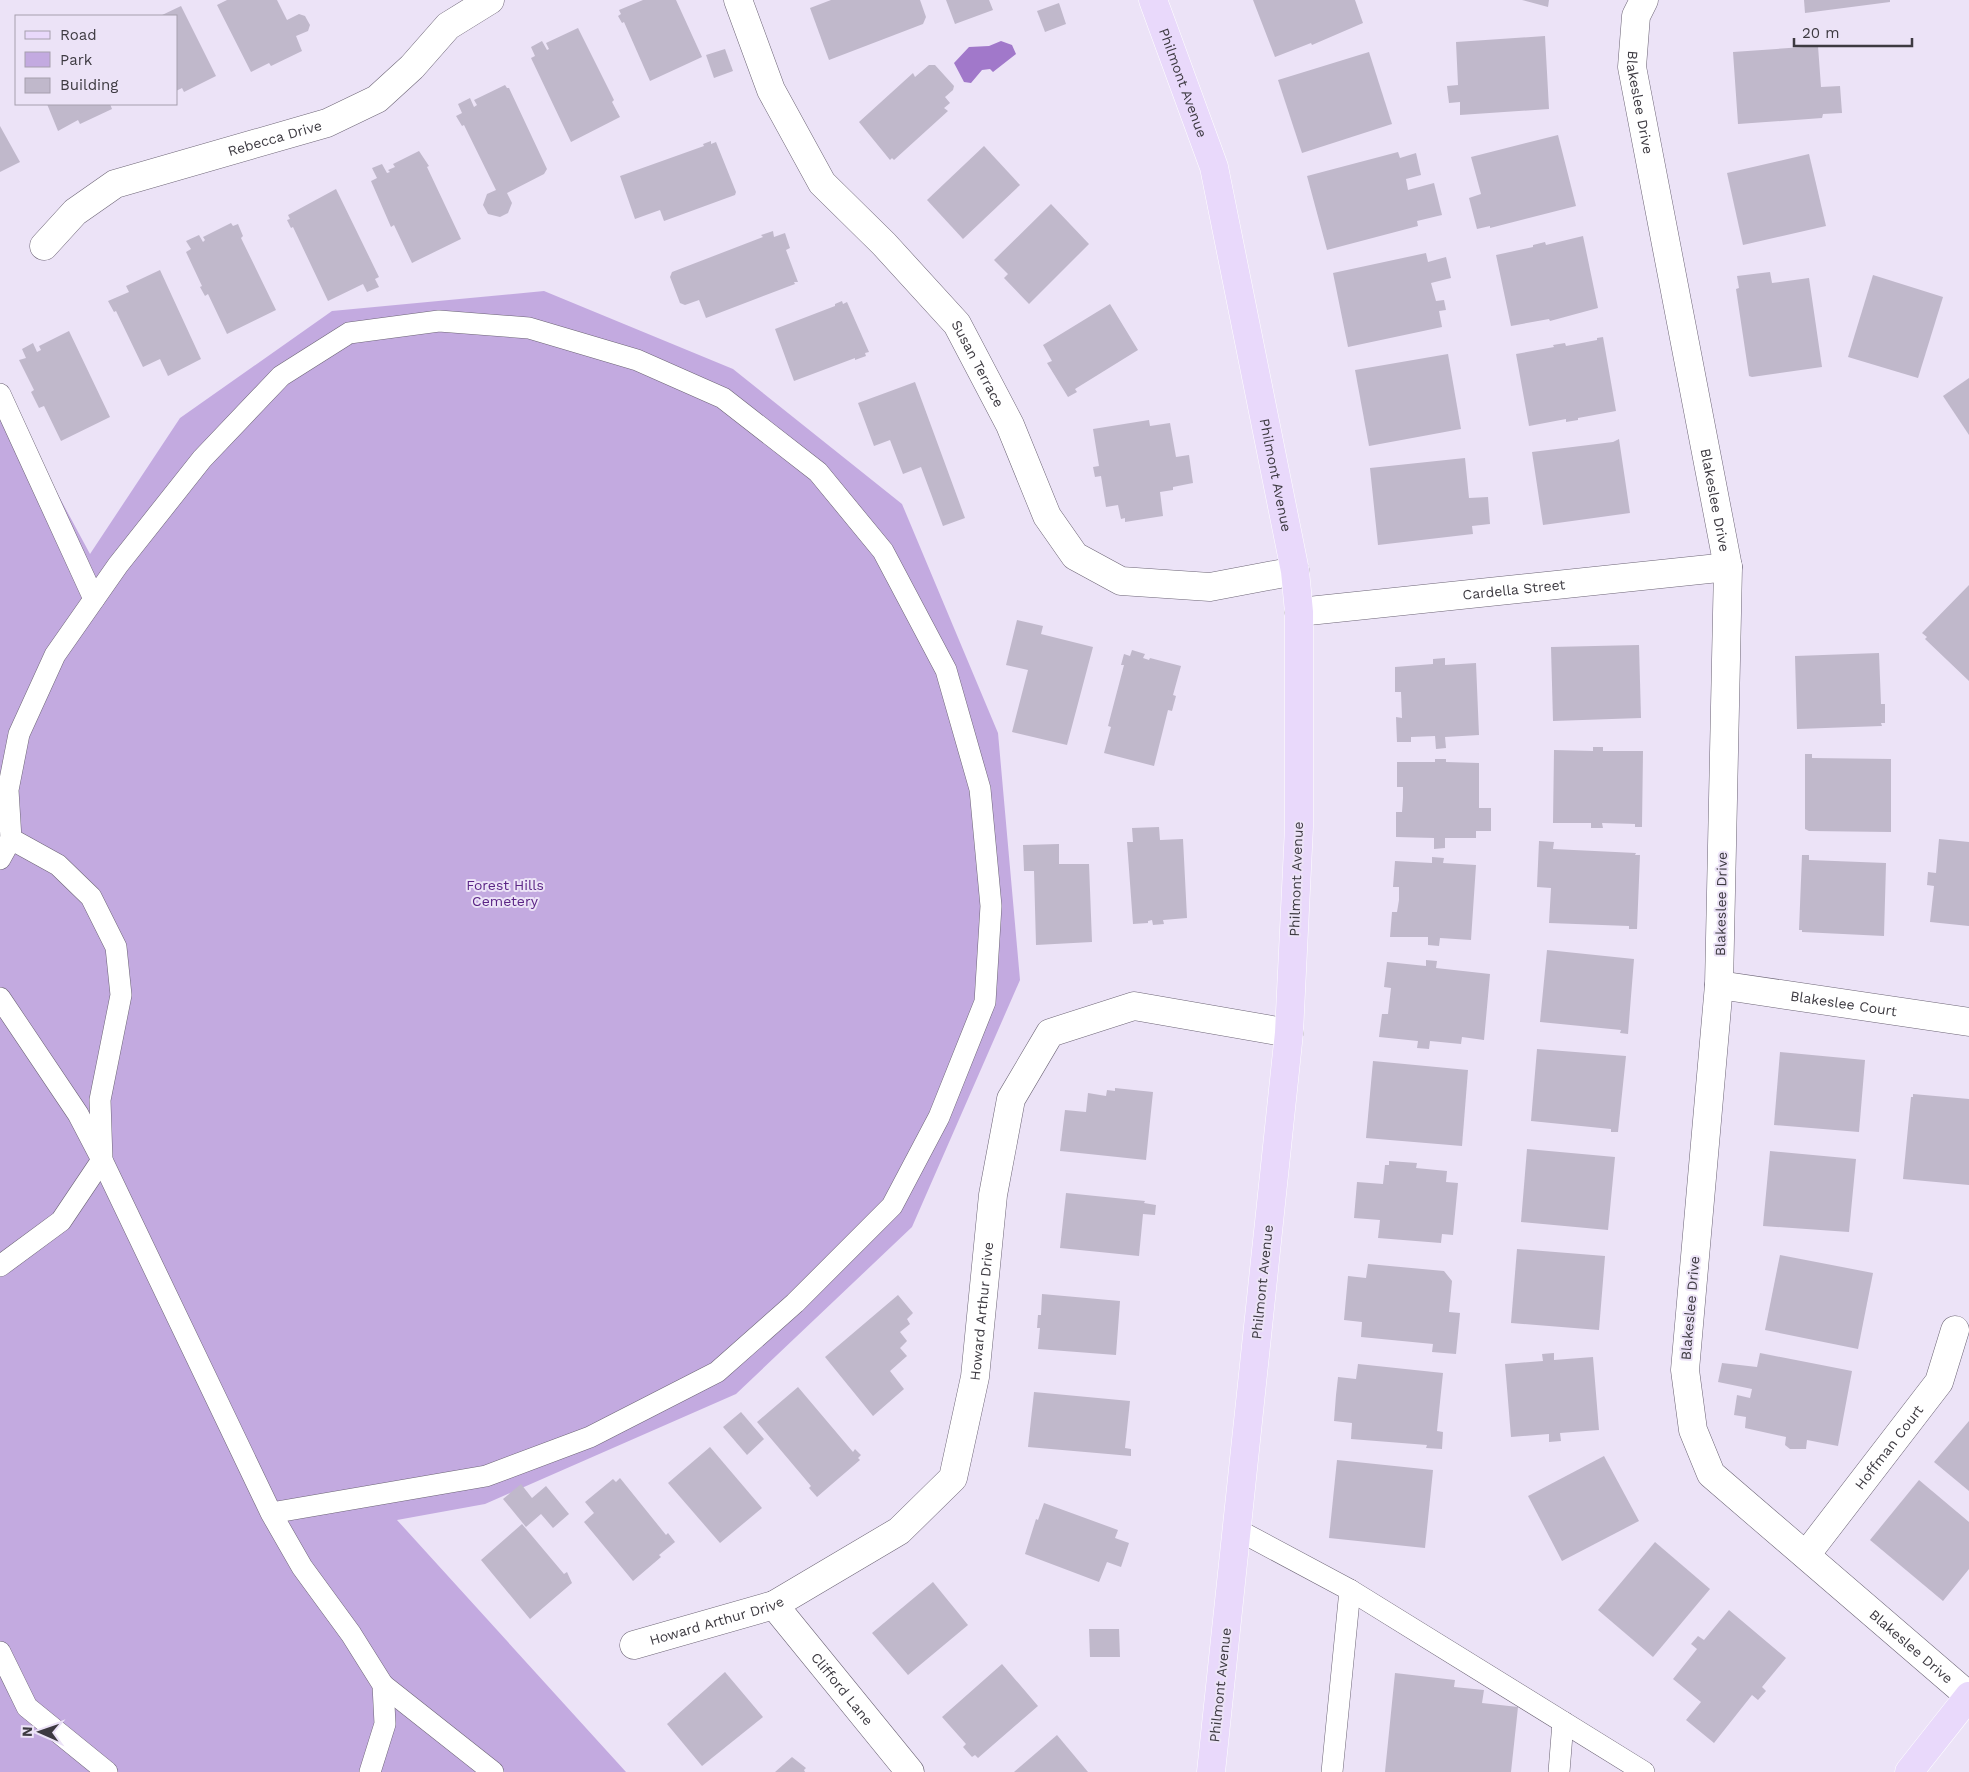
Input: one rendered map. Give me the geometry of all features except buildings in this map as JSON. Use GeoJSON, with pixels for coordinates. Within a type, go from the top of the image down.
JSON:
{"type":"FeatureCollection","features":[{"type":"Feature","properties":{"kind":"main road","name":"Philmont Avenue"},"geometry":{"type":"LineString","coordinates":[[1153,0],[1214,167],[1295,571],[1299,612],[1299,827],[1289,1034],[1211,1772]]}},
{"type":"Feature","properties":{"kind":"main road"},"geometry":{"type":"LineString","coordinates":[[1909,1772],[1969,1696]]}},
{"type":"Feature","properties":{"kind":"street","name":"Rebecca Drive"},"geometry":{"type":"LineString","coordinates":[[44,246],[75,212],[115,184],[327,123],[377,99],[412,67],[448,26],[490,0]]}},
{"type":"Feature","properties":{"kind":"street","name":"Susan Terrace"},"geometry":{"type":"LineString","coordinates":[[738,0],[771,90],[822,183],[884,244],[957,324],[1010,425],[1047,516],[1075,556],[1121,581],[1160,584],[1210,587],[1295,571]]}},
{"type":"Feature","properties":{"kind":"street","name":"Blakeslee Drive"},"geometry":{"type":"LineString","coordinates":[[1644,0],[1636,16],[1632,67],[1728,568],[1719,986],[1685,1370],[1693,1430],[1711,1474],[1969,1696]]}},
{"type":"Feature","properties":{"kind":"street","name":"Cardella Street"},"geometry":{"type":"LineString","coordinates":[[1299,612],[1728,568]]}},
{"type":"Feature","properties":{"kind":"street","name":"Blakeslee Court"},"geometry":{"type":"LineString","coordinates":[[1719,986],[1969,1022]]}},
{"type":"Feature","properties":{"kind":"street","name":"Howard Arthur Drive"},"geometry":{"type":"LineString","coordinates":[[634,1645],[774,1605],[899,1531],[953,1478],[975,1377],[993,1195],[1011,1099],[1050,1033],[1134,1006],[1289,1034]]}},
{"type":"Feature","properties":{"kind":"street","name":"Hoffman Court"},"geometry":{"type":"LineString","coordinates":[[1806,1555],[1939,1382],[1955,1330]]}},
{"type":"Feature","properties":{"kind":"street","name":"Clifford Lane"},"geometry":{"type":"LineString","coordinates":[[774,1605],[910,1772]]}},
{"type":"Feature","properties":{"kind":"lane"},"geometry":{"type":"LineString","coordinates":[[0,859],[11,839],[8,790],[19,734],[55,656],[118,565],[202,459],[281,376],[349,333],[439,322],[529,328],[637,360],[723,398],[818,472],[883,551],[946,670],[980,789],[991,906],[985,1002],[939,1117],[892,1206],[794,1303],[717,1372],[590,1437],[486,1476],[271,1513]]}},
{"type":"Feature","properties":{"kind":"lane"},"geometry":{"type":"LineString","coordinates":[[0,394],[94,599]]}},
{"type":"Feature","properties":{"kind":"lane"},"geometry":{"type":"LineString","coordinates":[[0,1266],[61,1222],[102,1160],[100,1100],[121,995],[116,946],[91,897],[58,866],[11,839]]}},
{"type":"Feature","properties":{"kind":"lane"},"geometry":{"type":"LineString","coordinates":[[0,998],[32,1050],[78,1114],[102,1160],[271,1513],[302,1567],[351,1634],[383,1685],[493,1772]]}},
{"type":"Feature","properties":{"kind":"lane"},"geometry":{"type":"LineString","coordinates":[[1236,1529],[1350,1590],[1644,1772]]}},
{"type":"Feature","properties":{"kind":"lane"},"geometry":{"type":"LineString","coordinates":[[1332,1772],[1350,1590]]}},
{"type":"Feature","properties":{"kind":"lane"},"geometry":{"type":"LineString","coordinates":[[0,1652],[27,1707],[107,1772]]}},
{"type":"Feature","properties":{"kind":"lane"},"geometry":{"type":"LineString","coordinates":[[370,1772],[385,1724],[383,1685]]}},
{"type":"Feature","properties":{"kind":"lane"},"geometry":{"type":"LineString","coordinates":[[1559,1772],[1563,1722]]}},
{"type":"Feature","properties":{"kind":"green space","name":"Forest Hills Cemetery"},"geometry":{"type":"Polygon","coordinates":[[[544,291],[733,369],[902,504],[998,733],[1020,980],[912,1227],[736,1394],[485,1504],[397,1520],[626,1772],[0,1772],[0,387],[90,554],[180,418],[332,311],[544,291]]]}},
{"type":"Feature","properties":{"kind":"shaded area"},"geometry":{"type":"Polygon","coordinates":[[[1001,41],[1012,45],[1016,54],[993,72],[990,69],[982,70],[971,83],[964,82],[954,63],[969,47],[989,46],[1001,41]]]}}]}
